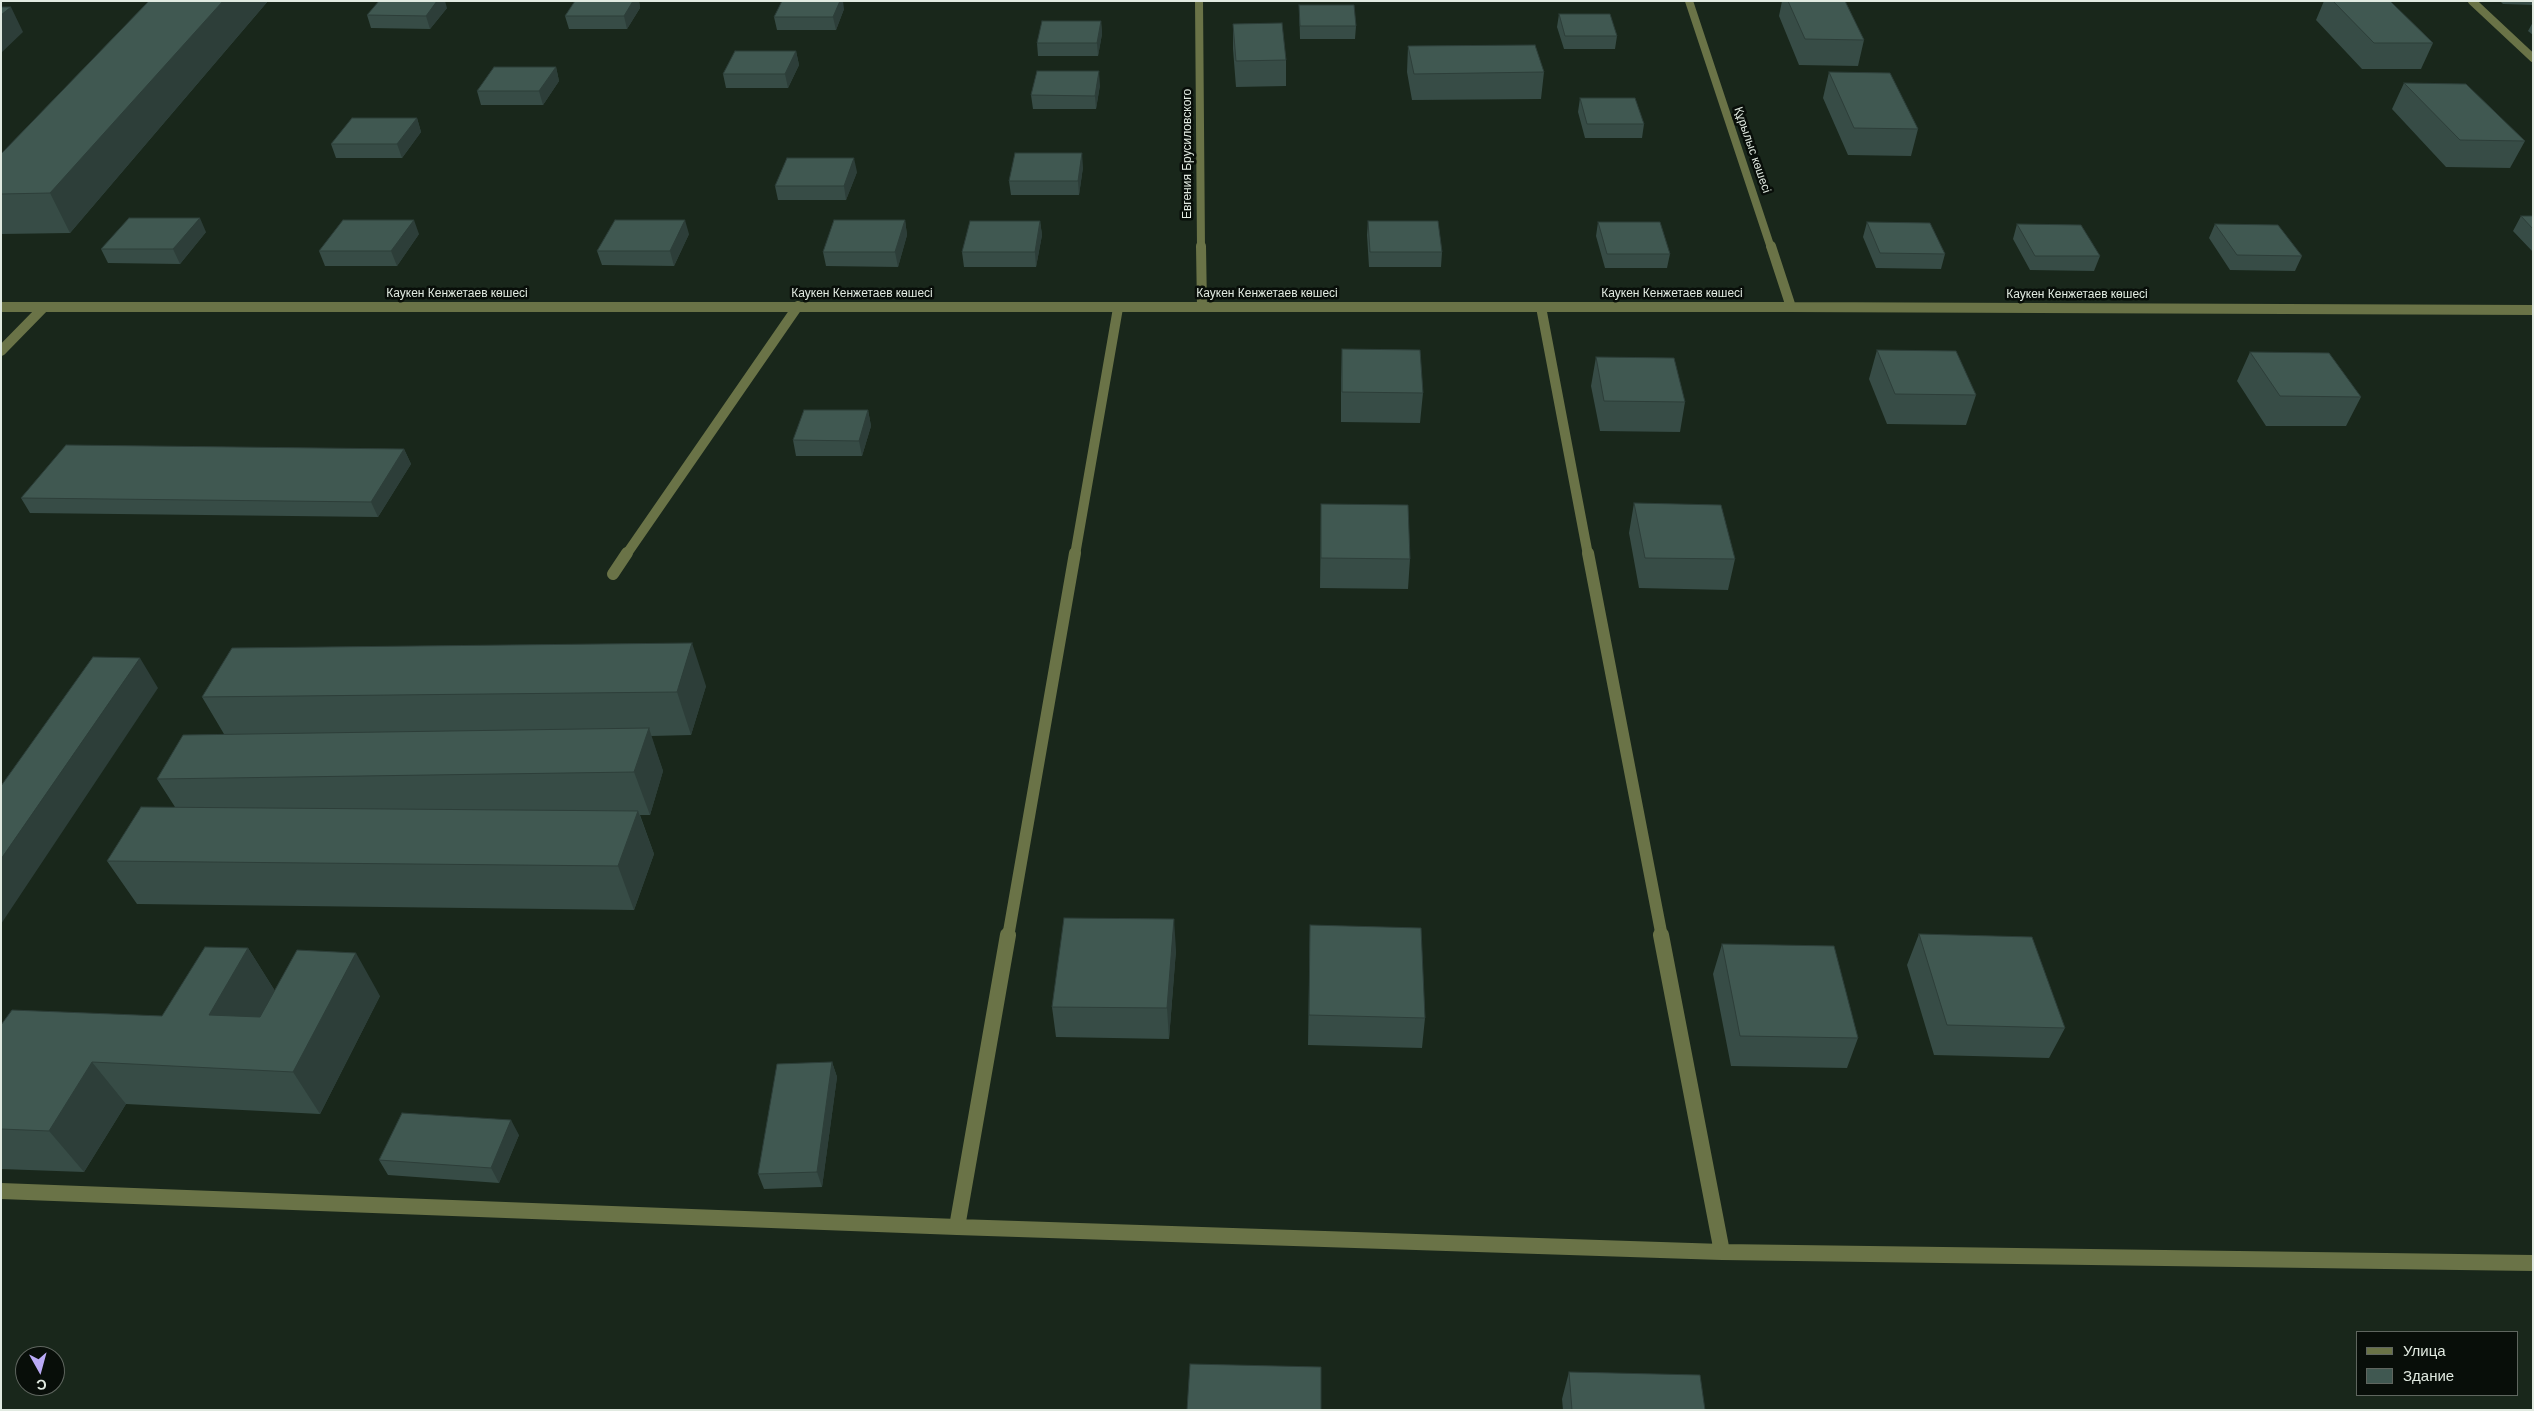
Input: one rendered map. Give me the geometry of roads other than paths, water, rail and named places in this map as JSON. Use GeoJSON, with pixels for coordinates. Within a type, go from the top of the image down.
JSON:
{"type":"FeatureCollection","features":[{"type":"Feature","properties":{"kind":"street","name":"Евгения Брусиловского"},"geometry":{"type":"LineString","coordinates":[[1199,1],[1202,307]]}},
{"type":"Feature","properties":{"kind":"street","name":"Құрылыс көшесі"},"geometry":{"type":"LineString","coordinates":[[1689,1],[1791,307]]}},
{"type":"Feature","properties":{"kind":"street"},"geometry":{"type":"LineString","coordinates":[[2472,1],[2533,58]]}},
{"type":"Feature","properties":{"kind":"street","name":"Каукен Кенжетаев көшесі"},"geometry":{"type":"LineString","coordinates":[[1,307],[798,306],[1118,308],[1541,306],[2533,310]]}},
{"type":"Feature","properties":{"kind":"street"},"geometry":{"type":"LineString","coordinates":[[613,574],[798,306]]}},
{"type":"Feature","properties":{"kind":"street"},"geometry":{"type":"LineString","coordinates":[[1541,306],[1722,1252]]}},
{"type":"Feature","properties":{"kind":"street"},"geometry":{"type":"LineString","coordinates":[[1,351],[43,308]]}},
{"type":"Feature","properties":{"kind":"street"},"geometry":{"type":"LineString","coordinates":[[957,1228],[1118,308]]}},
{"type":"Feature","properties":{"kind":"street"},"geometry":{"type":"LineString","coordinates":[[1,1192],[957,1228],[1722,1252],[2533,1263]]}}]}
